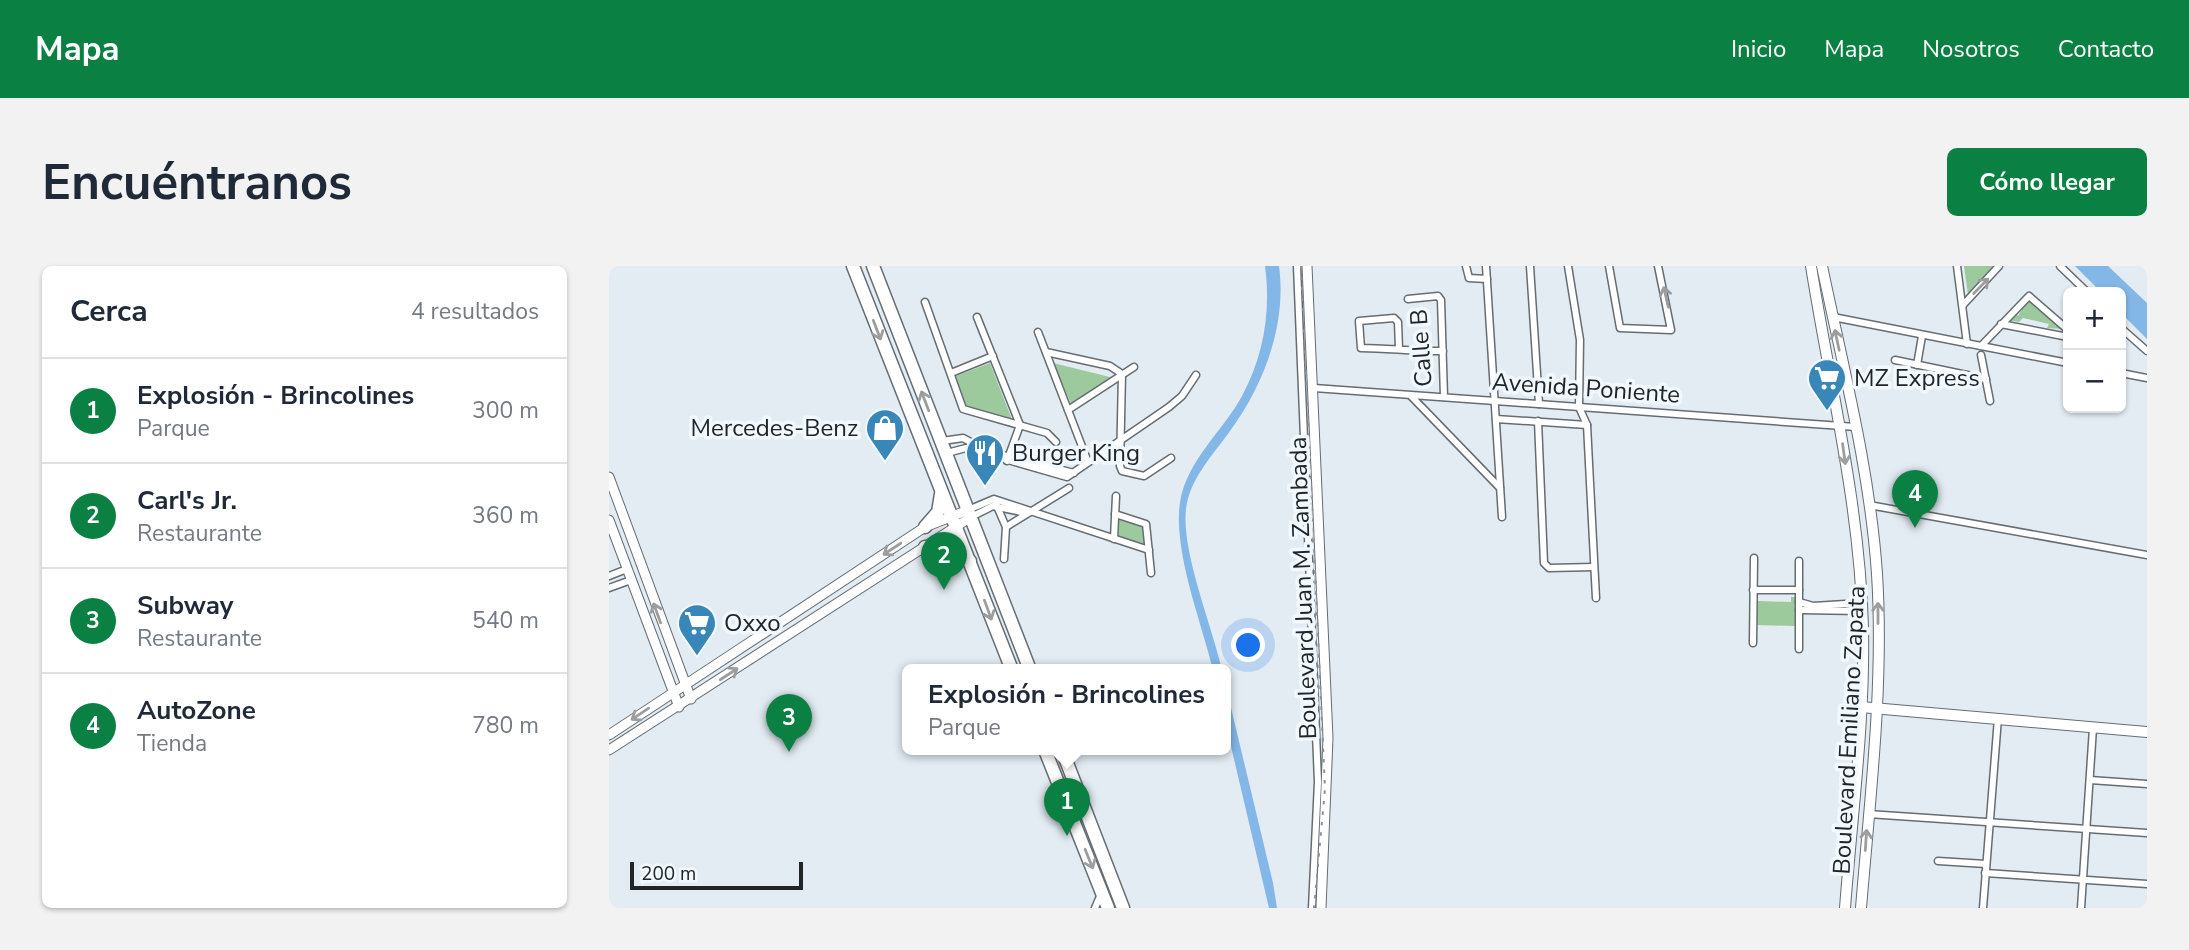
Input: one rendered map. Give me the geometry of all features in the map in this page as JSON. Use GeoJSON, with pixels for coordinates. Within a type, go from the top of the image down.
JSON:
{"type":"FeatureCollection","features":[{"type":"Feature","properties":{"kind":"highway"},"geometry":{"type":"LineString","coordinates":[[853,266],[1010,664]]}},
{"type":"Feature","properties":{"kind":"highway"},"geometry":{"type":"LineString","coordinates":[[873,266],[1028,664]]}},
{"type":"Feature","properties":{"kind":"highway"},"geometry":{"type":"LineString","coordinates":[[925,527],[938,512],[941,494]]}},
{"type":"Feature","properties":{"kind":"highway"},"geometry":{"type":"LineString","coordinates":[[925,547],[946,548],[970,561]]}},
{"type":"Feature","properties":{"kind":"highway"},"geometry":{"type":"LineString","coordinates":[[1047,755],[1108,908]]}},
{"type":"Feature","properties":{"kind":"highway"},"geometry":{"type":"LineString","coordinates":[[1064,755],[1123,908]]}},
{"type":"Feature","properties":{"kind":"main road","name":"Boulevard Emiliano Zapata"},"geometry":{"type":"LineString","coordinates":[[1811,266],[1840,426],[1862,607],[1861,707],[1845,908]]}},
{"type":"Feature","properties":{"kind":"main road","name":"Boulevard Emiliano Zapata"},"geometry":{"type":"LineString","coordinates":[[1822,266],[1856,427],[1869,505],[1878,595],[1875,709],[1861,908]]}},
{"type":"Feature","properties":{"kind":"main road"},"geometry":{"type":"LineString","coordinates":[[1861,707],[2147,732]]}},
{"type":"Feature","properties":{"kind":"street","name":"Boulevard Juan M. Zambada"},"geometry":{"type":"LineString","coordinates":[[1297,266],[1318,782],[1312,908]]}},
{"type":"Feature","properties":{"kind":"street","name":"Boulevard Juan M. Zambada"},"geometry":{"type":"LineString","coordinates":[[1307,266],[1329,760],[1321,908]]}},
{"type":"Feature","properties":{"kind":"street"},"geometry":{"type":"LineString","coordinates":[[1466,266],[1469,278],[1487,279]]}},
{"type":"Feature","properties":{"kind":"street"},"geometry":{"type":"LineString","coordinates":[[1486,266],[1502,517]]}},
{"type":"Feature","properties":{"kind":"street"},"geometry":{"type":"LineString","coordinates":[[1530,266],[1539,404]]}},
{"type":"Feature","properties":{"kind":"street"},"geometry":{"type":"LineString","coordinates":[[1568,266],[1580,340],[1579,407],[1587,425],[1596,598]]}},
{"type":"Feature","properties":{"kind":"street"},"geometry":{"type":"LineString","coordinates":[[1609,266],[1620,328],[1673,329],[1658,266]]}},
{"type":"Feature","properties":{"kind":"street"},"geometry":{"type":"LineString","coordinates":[[1957,266],[1967,344]]}},
{"type":"Feature","properties":{"kind":"street"},"geometry":{"type":"LineString","coordinates":[[1963,305],[1999,266]]}},
{"type":"Feature","properties":{"kind":"street"},"geometry":{"type":"LineString","coordinates":[[2060,266],[2082,287]]}},
{"type":"Feature","properties":{"kind":"street","name":"Calle B"},"geometry":{"type":"LineString","coordinates":[[1408,299],[1436,296],[1441,300],[1444,397]]}},
{"type":"Feature","properties":{"kind":"street"},"geometry":{"type":"LineString","coordinates":[[1981,346],[2029,296],[2063,326]]}},
{"type":"Feature","properties":{"kind":"street"},"geometry":{"type":"LineString","coordinates":[[925,302],[963,409],[1047,433],[1056,442]]}},
{"type":"Feature","properties":{"kind":"street"},"geometry":{"type":"LineString","coordinates":[[977,317],[1020,425],[1008,459]]}},
{"type":"Feature","properties":{"kind":"street"},"geometry":{"type":"LineString","coordinates":[[1833,317],[2063,362]]}},
{"type":"Feature","properties":{"kind":"street"},"geometry":{"type":"LineString","coordinates":[[1399,349],[1398,322],[1394,318],[1359,321],[1362,348],[1411,352],[1443,351]]}},
{"type":"Feature","properties":{"kind":"street"},"geometry":{"type":"LineString","coordinates":[[2001,324],[2063,336]]}},
{"type":"Feature","properties":{"kind":"street"},"geometry":{"type":"LineString","coordinates":[[1038,332],[1088,462]]}},
{"type":"Feature","properties":{"kind":"street"},"geometry":{"type":"LineString","coordinates":[[2126,332],[2147,351]]}},
{"type":"Feature","properties":{"kind":"street"},"geometry":{"type":"LineString","coordinates":[[1917,365],[1921,336]]}},
{"type":"Feature","properties":{"kind":"street"},"geometry":{"type":"LineString","coordinates":[[1046,352],[1110,366],[1122,374]]}},
{"type":"Feature","properties":{"kind":"street"},"geometry":{"type":"LineString","coordinates":[[1981,355],[1990,401]]}},
{"type":"Feature","properties":{"kind":"street"},"geometry":{"type":"LineString","coordinates":[[951,373],[993,356]]}},
{"type":"Feature","properties":{"kind":"street"},"geometry":{"type":"LineString","coordinates":[[1895,360],[1986,379]]}},
{"type":"Feature","properties":{"kind":"street"},"geometry":{"type":"LineString","coordinates":[[1068,410],[1134,367]]}},
{"type":"Feature","properties":{"kind":"street"},"geometry":{"type":"LineString","coordinates":[[1122,374],[1120,466],[1124,472],[1144,476],[1171,458]]}},
{"type":"Feature","properties":{"kind":"street"},"geometry":{"type":"LineString","coordinates":[[2126,374],[2147,379]]}},
{"type":"Feature","properties":{"kind":"street"},"geometry":{"type":"LineString","coordinates":[[943,448],[962,447],[1074,473],[1176,401],[1196,375]]}},
{"type":"Feature","properties":{"kind":"street","name":"Avenida Poniente"},"geometry":{"type":"LineString","coordinates":[[1314,388],[1856,427]]}},
{"type":"Feature","properties":{"kind":"street"},"geometry":{"type":"LineString","coordinates":[[1411,395],[1500,488]]}},
{"type":"Feature","properties":{"kind":"street"},"geometry":{"type":"LineString","coordinates":[[1496,419],[1587,425]]}},
{"type":"Feature","properties":{"kind":"street"},"geometry":{"type":"LineString","coordinates":[[1538,421],[1544,563],[1549,568],[1594,567]]}},
{"type":"Feature","properties":{"kind":"street"},"geometry":{"type":"LineString","coordinates":[[943,448],[963,438],[1008,459]]}},
{"type":"Feature","properties":{"kind":"street"},"geometry":{"type":"LineString","coordinates":[[609,477],[691,699]]}},
{"type":"Feature","properties":{"kind":"street"},"geometry":{"type":"LineString","coordinates":[[1006,527],[1069,488]]}},
{"type":"Feature","properties":{"kind":"street"},"geometry":{"type":"LineString","coordinates":[[1114,539],[1116,496]]}},
{"type":"Feature","properties":{"kind":"street"},"geometry":{"type":"LineString","coordinates":[[996,503],[1006,527],[1004,559]]}},
{"type":"Feature","properties":{"kind":"street"},"geometry":{"type":"LineString","coordinates":[[609,735],[925,527],[953,522],[996,503],[1149,550]]}},
{"type":"Feature","properties":{"kind":"street"},"geometry":{"type":"LineString","coordinates":[[1869,505],[2147,555]]}},
{"type":"Feature","properties":{"kind":"street"},"geometry":{"type":"LineString","coordinates":[[1115,514],[1145,523],[1151,573]]}},
{"type":"Feature","properties":{"kind":"street"},"geometry":{"type":"LineString","coordinates":[[609,520],[679,707]]}},
{"type":"Feature","properties":{"kind":"street"},"geometry":{"type":"LineString","coordinates":[[609,750],[925,547],[953,522]]}},
{"type":"Feature","properties":{"kind":"street"},"geometry":{"type":"LineString","coordinates":[[1753,643],[1754,558]]}},
{"type":"Feature","properties":{"kind":"street"},"geometry":{"type":"LineString","coordinates":[[1799,561],[1799,649]]}},
{"type":"Feature","properties":{"kind":"street"},"geometry":{"type":"LineString","coordinates":[[609,576],[627,569]]}},
{"type":"Feature","properties":{"kind":"street"},"geometry":{"type":"LineString","coordinates":[[609,588],[631,580]]}},
{"type":"Feature","properties":{"kind":"street"},"geometry":{"type":"LineString","coordinates":[[1753,590],[1799,590]]}},
{"type":"Feature","properties":{"kind":"street"},"geometry":{"type":"LineString","coordinates":[[1799,602],[1813,606],[1862,607]]}},
{"type":"Feature","properties":{"kind":"street"},"geometry":{"type":"LineString","coordinates":[[1799,610],[1862,607]]}},
{"type":"Feature","properties":{"kind":"street"},"geometry":{"type":"LineString","coordinates":[[1983,908],[1998,718]]}},
{"type":"Feature","properties":{"kind":"street"},"geometry":{"type":"LineString","coordinates":[[2081,908],[2093,728]]}},
{"type":"Feature","properties":{"kind":"street"},"geometry":{"type":"LineString","coordinates":[[2090,780],[2147,784]]}},
{"type":"Feature","properties":{"kind":"street"},"geometry":{"type":"LineString","coordinates":[[1868,814],[2147,833]]}},
{"type":"Feature","properties":{"kind":"street"},"geometry":{"type":"LineString","coordinates":[[1938,861],[1986,864]]}},
{"type":"Feature","properties":{"kind":"street"},"geometry":{"type":"LineString","coordinates":[[1985,873],[2147,884]]}},
{"type":"Feature","properties":{"kind":"street"},"geometry":{"type":"LineString","coordinates":[[1095,908],[1102,892]]}},
{"type":"Feature","properties":{"kind":"green space"},"geometry":{"type":"Polygon","coordinates":[[[1964,266],[1995,266],[1968,295],[1964,266]]]}},
{"type":"Feature","properties":{"kind":"green space"},"geometry":{"type":"Polygon","coordinates":[[[2030,296],[2033,304],[2062,329],[2047,328],[2049,324],[2023,318],[2019,322],[2008,320],[2016,312],[2018,316],[2030,296]]]}},
{"type":"Feature","properties":{"kind":"green space"},"geometry":{"type":"Polygon","coordinates":[[[990,363],[1014,425],[968,412],[956,376],[990,363]]]}},
{"type":"Feature","properties":{"kind":"green space"},"geometry":{"type":"Polygon","coordinates":[[[1053,363],[1114,378],[1072,406],[1053,363]]]}},
{"type":"Feature","properties":{"kind":"green space"},"geometry":{"type":"Polygon","coordinates":[[[1119,520],[1142,526],[1144,544],[1141,547],[1118,541],[1119,520]]]}},
{"type":"Feature","properties":{"kind":"green space"},"geometry":{"type":"Polygon","coordinates":[[[1755,597],[1758,601],[1791,602],[1791,597],[1795,597],[1795,626],[1755,625],[1755,597]]]}},
{"type":"Feature","properties":{"kind":"water"},"geometry":{"type":"Polygon","coordinates":[[[1265,266],[1279,266],[1281,288],[1276,332],[1263,374],[1242,413],[1197,477],[1186,509],[1188,546],[1220,664],[1211,664],[1184,564],[1179,522],[1180,502],[1190,473],[1242,396],[1256,365],[1264,332],[1267,283],[1265,266]]]}},
{"type":"Feature","properties":{"kind":"water"},"geometry":{"type":"Polygon","coordinates":[[[2075,266],[2108,266],[2147,303],[2147,339],[2126,318],[2126,287],[2096,287],[2075,266]]]}},
{"type":"Feature","properties":{"kind":"water"},"geometry":{"type":"Polygon","coordinates":[[[1231,708],[1273,883],[1277,908],[1269,908],[1231,746],[1231,708]]]}},
{"type":"Feature","properties":{"kind":"railway"},"geometry":{"type":"LineString","coordinates":[[1301,266],[1325,789],[1314,908]]}},
{"type":"Feature","properties":{"kind":"place","name":"MZ Express"},"geometry":{"type":"Point","coordinates":[1827,412]}},
{"type":"Feature","properties":{"kind":"place","name":"Mercedes-Benz"},"geometry":{"type":"Point","coordinates":[885,462]}},
{"type":"Feature","properties":{"kind":"place","name":"Burger King"},"geometry":{"type":"Point","coordinates":[985,487]}},
{"type":"Feature","properties":{"kind":"place","name":"AutoZone"},"geometry":{"type":"Point","coordinates":[1915,528]}},
{"type":"Feature","properties":{"kind":"place","name":"Carl's Jr."},"geometry":{"type":"Point","coordinates":[944,590]}},
{"type":"Feature","properties":{"kind":"place","name":"Oxxo"},"geometry":{"type":"Point","coordinates":[697,657]}},
{"type":"Feature","properties":{"kind":"place","name":"Subway"},"geometry":{"type":"Point","coordinates":[789,752]}},
{"type":"Feature","properties":{"kind":"place","name":"Explosión - Brincolines"},"geometry":{"type":"Point","coordinates":[1067,836]}}]}
